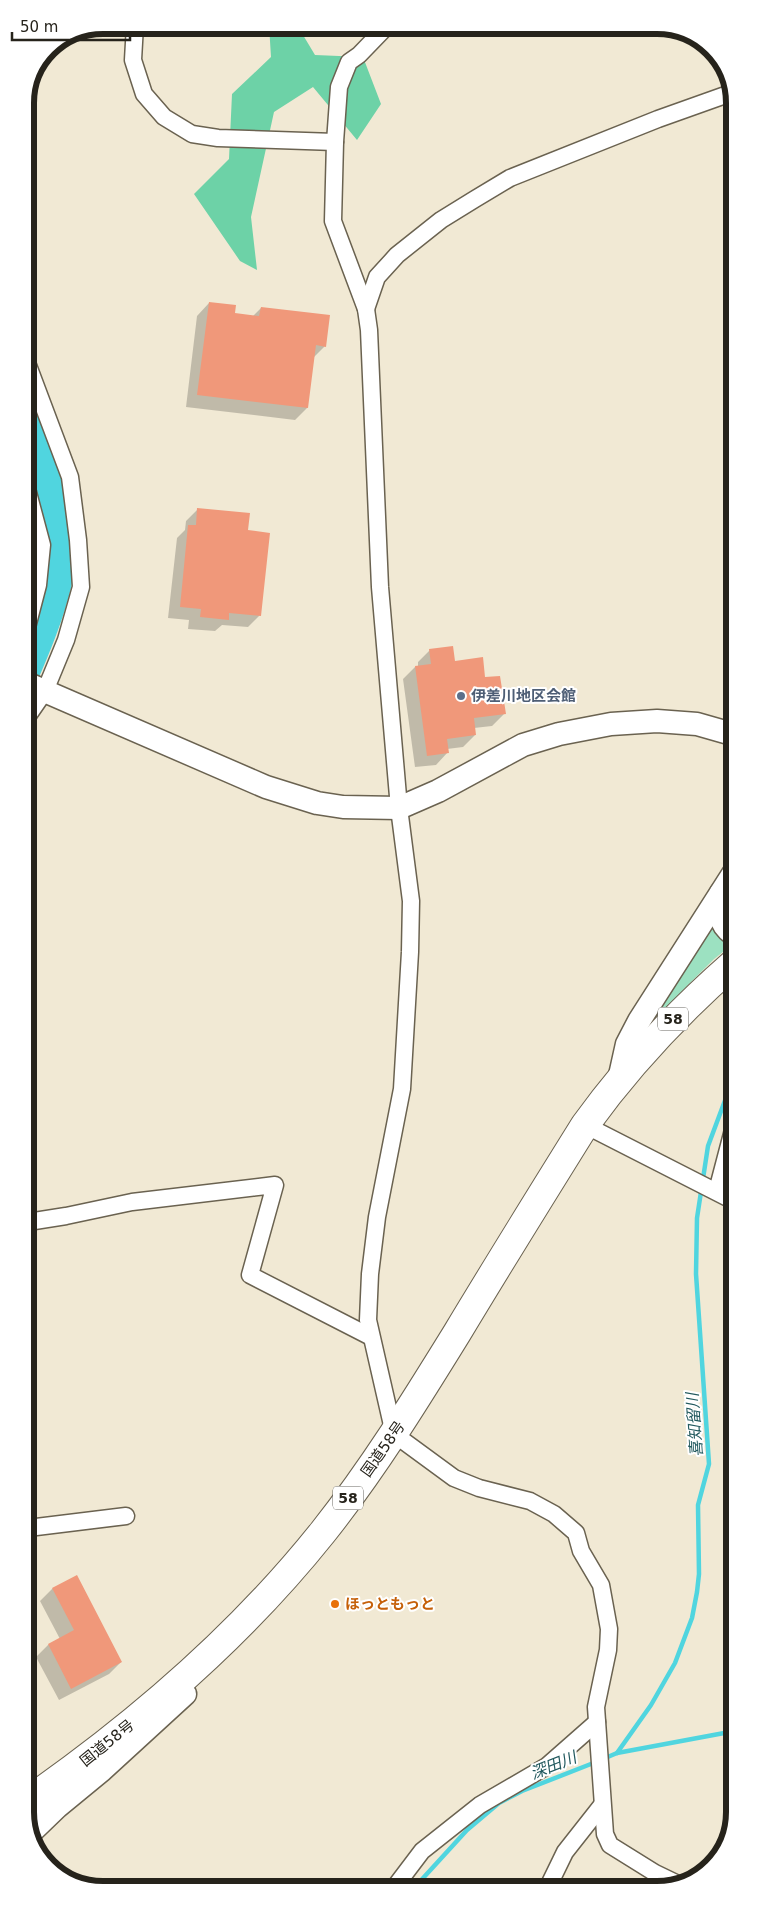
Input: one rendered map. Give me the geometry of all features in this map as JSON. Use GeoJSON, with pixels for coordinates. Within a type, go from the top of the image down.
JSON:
{"type":"FeatureCollection","features":[{"type":"Feature","properties":{"kind":"highway","name":"58"},"geometry":{"type":"LineString","coordinates":[[585,1125],[619,1080],[659,1033],[697,995],[726,970]]}},
{"type":"Feature","properties":{"kind":"highway","name":"国道58号"},"geometry":{"type":"LineString","coordinates":[[34,1797],[81,1764],[171,1691],[249,1617],[323,1532],[394,1434],[585,1125]]}},
{"type":"Feature","properties":{"kind":"street"},"geometry":{"type":"LineString","coordinates":[[134,34],[133,60],[144,94],[164,117],[192,134],[218,138],[335,142]]}},
{"type":"Feature","properties":{"kind":"street"},"geometry":{"type":"LineString","coordinates":[[379,34],[359,55],[349,62],[339,87],[335,142],[333,221],[366,309],[369,330],[380,587],[399,808],[411,901],[402,1089],[377,1217],[370,1274],[368,1320],[394,1434],[454,1478],[479,1488],[530,1501],[554,1514],[576,1533],[580,1550],[601,1585],[609,1629],[608,1650],[596,1707],[605,1834],[610,1845],[670,1880]]}},
{"type":"Feature","properties":{"kind":"street"},"geometry":{"type":"LineString","coordinates":[[366,309],[377,277],[397,255],[441,220],[510,178],[726,95]]}},
{"type":"Feature","properties":{"kind":"street"},"geometry":{"type":"LineString","coordinates":[[34,381],[70,477],[78,540],[81,587],[66,640],[36,687],[266,787],[326,805],[343,807],[399,808],[438,791],[523,745],[559,734],[611,724],[657,721],[697,724],[726,732]]}},
{"type":"Feature","properties":{"kind":"street"},"geometry":{"type":"LineString","coordinates":[[34,515],[42,545],[38,585],[34,600]]}},
{"type":"Feature","properties":{"kind":"street"},"geometry":{"type":"LineString","coordinates":[[619,1080],[628,1044],[639,1021],[726,886]]}},
{"type":"Feature","properties":{"kind":"street"},"geometry":{"type":"LineString","coordinates":[[726,887],[719,908],[720,917],[726,927]]}},
{"type":"Feature","properties":{"kind":"street"},"geometry":{"type":"LineString","coordinates":[[585,1125],[726,1197]]}},
{"type":"Feature","properties":{"kind":"street"},"geometry":{"type":"LineString","coordinates":[[714,1190],[726,1152]]}},
{"type":"Feature","properties":{"kind":"street"},"geometry":{"type":"LineString","coordinates":[[34,1221],[132,1202],[275,1185],[250,1275],[372,1337]]}},
{"type":"Feature","properties":{"kind":"street"},"geometry":{"type":"LineString","coordinates":[[34,1527],[126,1516]]}},
{"type":"Feature","properties":{"kind":"street"},"geometry":{"type":"LineString","coordinates":[[35,1828],[202,1679],[249,1617]]}},
{"type":"Feature","properties":{"kind":"street"},"geometry":{"type":"LineString","coordinates":[[399,1881],[422,1851],[480,1805],[547,1766],[597,1727]]}},
{"type":"Feature","properties":{"kind":"street"},"geometry":{"type":"LineString","coordinates":[[551,1881],[565,1852],[602,1802]]}},
{"type":"Feature","properties":{"kind":"green space"},"geometry":{"type":"Polygon","coordinates":[[[270,34],[302,34],[315,55],[363,57],[381,104],[357,140],[313,87],[274,112],[251,217],[257,270],[240,261],[194,194],[229,159],[232,94],[271,57],[270,34]]]}},
{"type":"Feature","properties":{"kind":"green space"},"geometry":{"type":"Polygon","coordinates":[[[712,914],[726,934],[726,950],[714,959],[648,1025],[712,914]]]}},
{"type":"Feature","properties":{"kind":"building"},"geometry":{"type":"Polygon","coordinates":[[[209,302],[236,305],[235,313],[259,316],[261,307],[330,315],[326,347],[316,345],[308,408],[197,395],[209,302]]]}},
{"type":"Feature","properties":{"kind":"building"},"geometry":{"type":"Polygon","coordinates":[[[197,508],[250,513],[248,530],[270,533],[261,616],[229,613],[229,620],[200,617],[201,609],[180,607],[188,525],[196,525],[197,508]]]}},
{"type":"Feature","properties":{"kind":"building","name":"伊差川地区会館"},"geometry":{"type":"Polygon","coordinates":[[[453,646],[455,661],[483,657],[485,677],[500,676],[506,714],[474,718],[476,735],[447,739],[449,753],[427,756],[415,666],[431,664],[429,649],[453,646]]]}},
{"type":"Feature","properties":{"kind":"building"},"geometry":{"type":"Polygon","coordinates":[[[77,1575],[122,1662],[71,1689],[48,1644],[74,1630],[52,1588],[77,1575]]]}},
{"type":"Feature","properties":{"kind":"waterway"},"geometry":{"type":"LineString","coordinates":[[34,440],[52,497],[59,539],[60,560],[58,584],[34,653]]}},
{"type":"Feature","properties":{"kind":"waterway","name":"喜知留川"},"geometry":{"type":"LineString","coordinates":[[617,1753],[651,1705],[675,1663],[692,1618],[697,1592],[699,1574],[698,1505],[709,1464],[696,1274],[697,1218],[708,1146],[726,1098]]}},
{"type":"Feature","properties":{"kind":"waterway","name":"深田川"},"geometry":{"type":"LineString","coordinates":[[603,1759],[617,1753],[726,1733]]}},
{"type":"Feature","properties":{"kind":"waterway","name":"深田川"},"geometry":{"type":"LineString","coordinates":[[420,1881],[467,1830],[499,1803],[522,1791],[596,1762]]}},
{"type":"Feature","properties":{"kind":"place","name":"伊差川地区会館"},"geometry":{"type":"Point","coordinates":[461,696]}},
{"type":"Feature","properties":{"kind":"place","name":"ほっともっと"},"geometry":{"type":"Point","coordinates":[335,1604]}}]}
